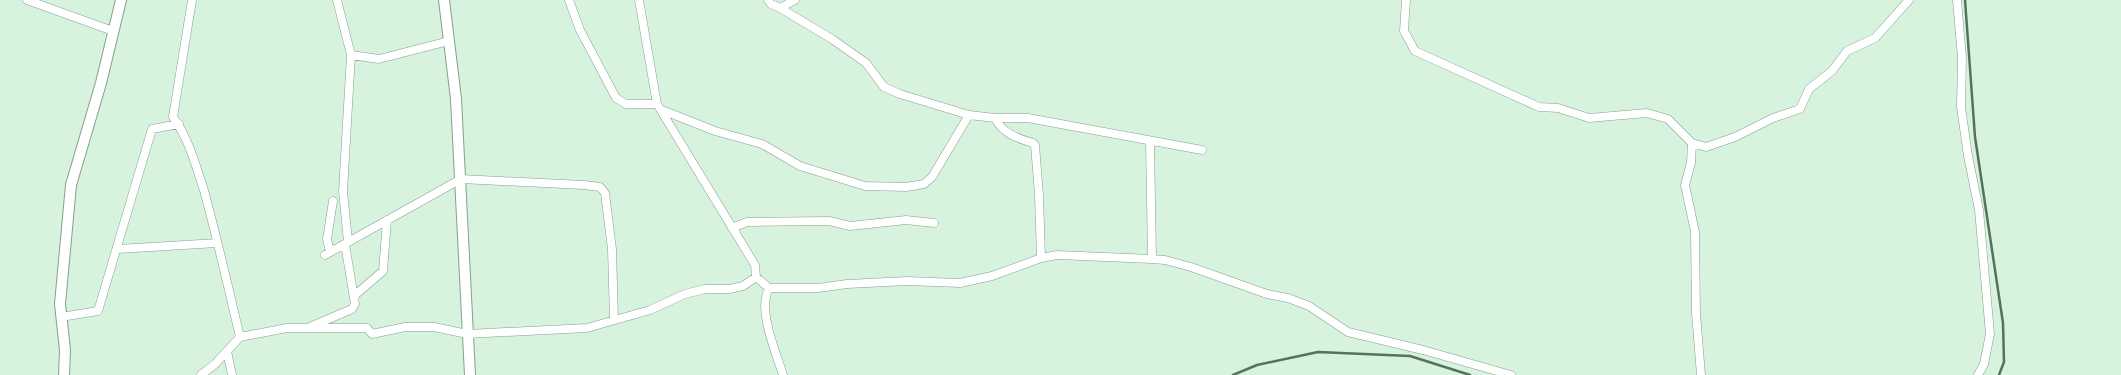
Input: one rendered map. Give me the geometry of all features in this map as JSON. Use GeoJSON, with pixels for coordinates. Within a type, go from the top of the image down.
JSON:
{"type":"FeatureCollection","features":[{"type":"Feature","properties":{"kind":"street"},"geometry":{"type":"LineString","coordinates":[[27,0],[113,31]]}},
{"type":"Feature","properties":{"kind":"street"},"geometry":{"type":"LineString","coordinates":[[64,375],[65,350],[60,304],[70,185],[101,83],[121,0]]}},
{"type":"Feature","properties":{"kind":"street"},"geometry":{"type":"LineString","coordinates":[[192,0],[173,117],[179,124],[194,158],[240,337]]}},
{"type":"Feature","properties":{"kind":"street"},"geometry":{"type":"LineString","coordinates":[[307,328],[352,309],[355,304],[346,243],[343,191],[351,55],[337,0]]}},
{"type":"Feature","properties":{"kind":"street"},"geometry":{"type":"LineString","coordinates":[[444,0],[456,99],[470,375]]}},
{"type":"Feature","properties":{"kind":"street"},"geometry":{"type":"LineString","coordinates":[[570,0],[580,30],[616,98],[626,104],[659,107],[715,131],[762,144],[800,166],[865,186],[886,188],[924,184],[970,115]]}},
{"type":"Feature","properties":{"kind":"street"},"geometry":{"type":"LineString","coordinates":[[639,0],[659,107],[755,265],[756,277],[769,288],[818,288],[847,284],[907,282],[960,283],[992,276],[1041,258],[1057,255],[1166,260],[1191,266],[1267,294],[1288,298],[1309,306],[1348,332],[1511,375]]}},
{"type":"Feature","properties":{"kind":"street"},"geometry":{"type":"LineString","coordinates":[[768,0],[771,4],[832,39],[866,64],[884,87],[900,94],[970,115],[995,118],[1028,118],[1119,134],[1150,142],[1202,150]]}},
{"type":"Feature","properties":{"kind":"street"},"geometry":{"type":"LineString","coordinates":[[780,8],[795,0]]}},
{"type":"Feature","properties":{"kind":"street"},"geometry":{"type":"LineString","coordinates":[[1406,0],[1404,31],[1415,51],[1539,107],[1558,108],[1589,118],[1647,113],[1668,119],[1692,143],[1706,146],[1735,137],[1773,118],[1800,109],[1809,89],[1832,71],[1847,51],[1875,38],[1908,0]]}},
{"type":"Feature","properties":{"kind":"street"},"geometry":{"type":"LineString","coordinates":[[1957,0],[1962,58],[1961,107],[1968,156],[1979,210],[1990,334],[1984,364],[1978,375]]}},
{"type":"Feature","properties":{"kind":"street"},"geometry":{"type":"LineString","coordinates":[[351,55],[379,59],[449,41]]}},
{"type":"Feature","properties":{"kind":"street"},"geometry":{"type":"LineString","coordinates":[[995,118],[999,126],[1010,135],[1033,143],[1035,146],[1040,195],[1041,258]]}},
{"type":"Feature","properties":{"kind":"street"},"geometry":{"type":"LineString","coordinates":[[61,317],[98,311],[118,249],[152,129],[179,124]]}},
{"type":"Feature","properties":{"kind":"street"},"geometry":{"type":"LineString","coordinates":[[1150,142],[1152,259]]}},
{"type":"Feature","properties":{"kind":"street"},"geometry":{"type":"LineString","coordinates":[[1692,143],[1691,162],[1685,185],[1695,232],[1696,312],[1701,375]]}},
{"type":"Feature","properties":{"kind":"street"},"geometry":{"type":"LineString","coordinates":[[333,201],[327,239],[328,253],[461,179],[584,184],[600,187],[605,193],[612,249],[614,320]]}},
{"type":"Feature","properties":{"kind":"street"},"geometry":{"type":"LineString","coordinates":[[354,296],[383,271],[387,220]]}},
{"type":"Feature","properties":{"kind":"street"},"geometry":{"type":"LineString","coordinates":[[732,228],[747,222],[829,221],[850,226],[906,220],[934,223]]}},
{"type":"Feature","properties":{"kind":"street"},"geometry":{"type":"LineString","coordinates":[[118,249],[217,243]]}},
{"type":"Feature","properties":{"kind":"street"},"geometry":{"type":"LineString","coordinates":[[201,375],[240,337],[288,328],[367,328],[372,334],[405,327],[434,327],[467,334],[587,328],[650,310],[685,294],[704,289],[728,290],[743,286],[756,277]]}},
{"type":"Feature","properties":{"kind":"street"},"geometry":{"type":"LineString","coordinates":[[769,288],[766,295],[766,319],[783,375]]}},
{"type":"Feature","properties":{"kind":"street"},"geometry":{"type":"LineString","coordinates":[[227,351],[232,375]]}},
{"type":"Feature","properties":{"kind":"waterway"},"geometry":{"type":"LineString","coordinates":[[1965,0],[1975,137],[2003,323],[2004,362],[1999,375]]}},
{"type":"Feature","properties":{"kind":"waterway"},"geometry":{"type":"LineString","coordinates":[[1233,375],[1257,365],[1318,352],[1410,356],[1470,375]]}}]}
